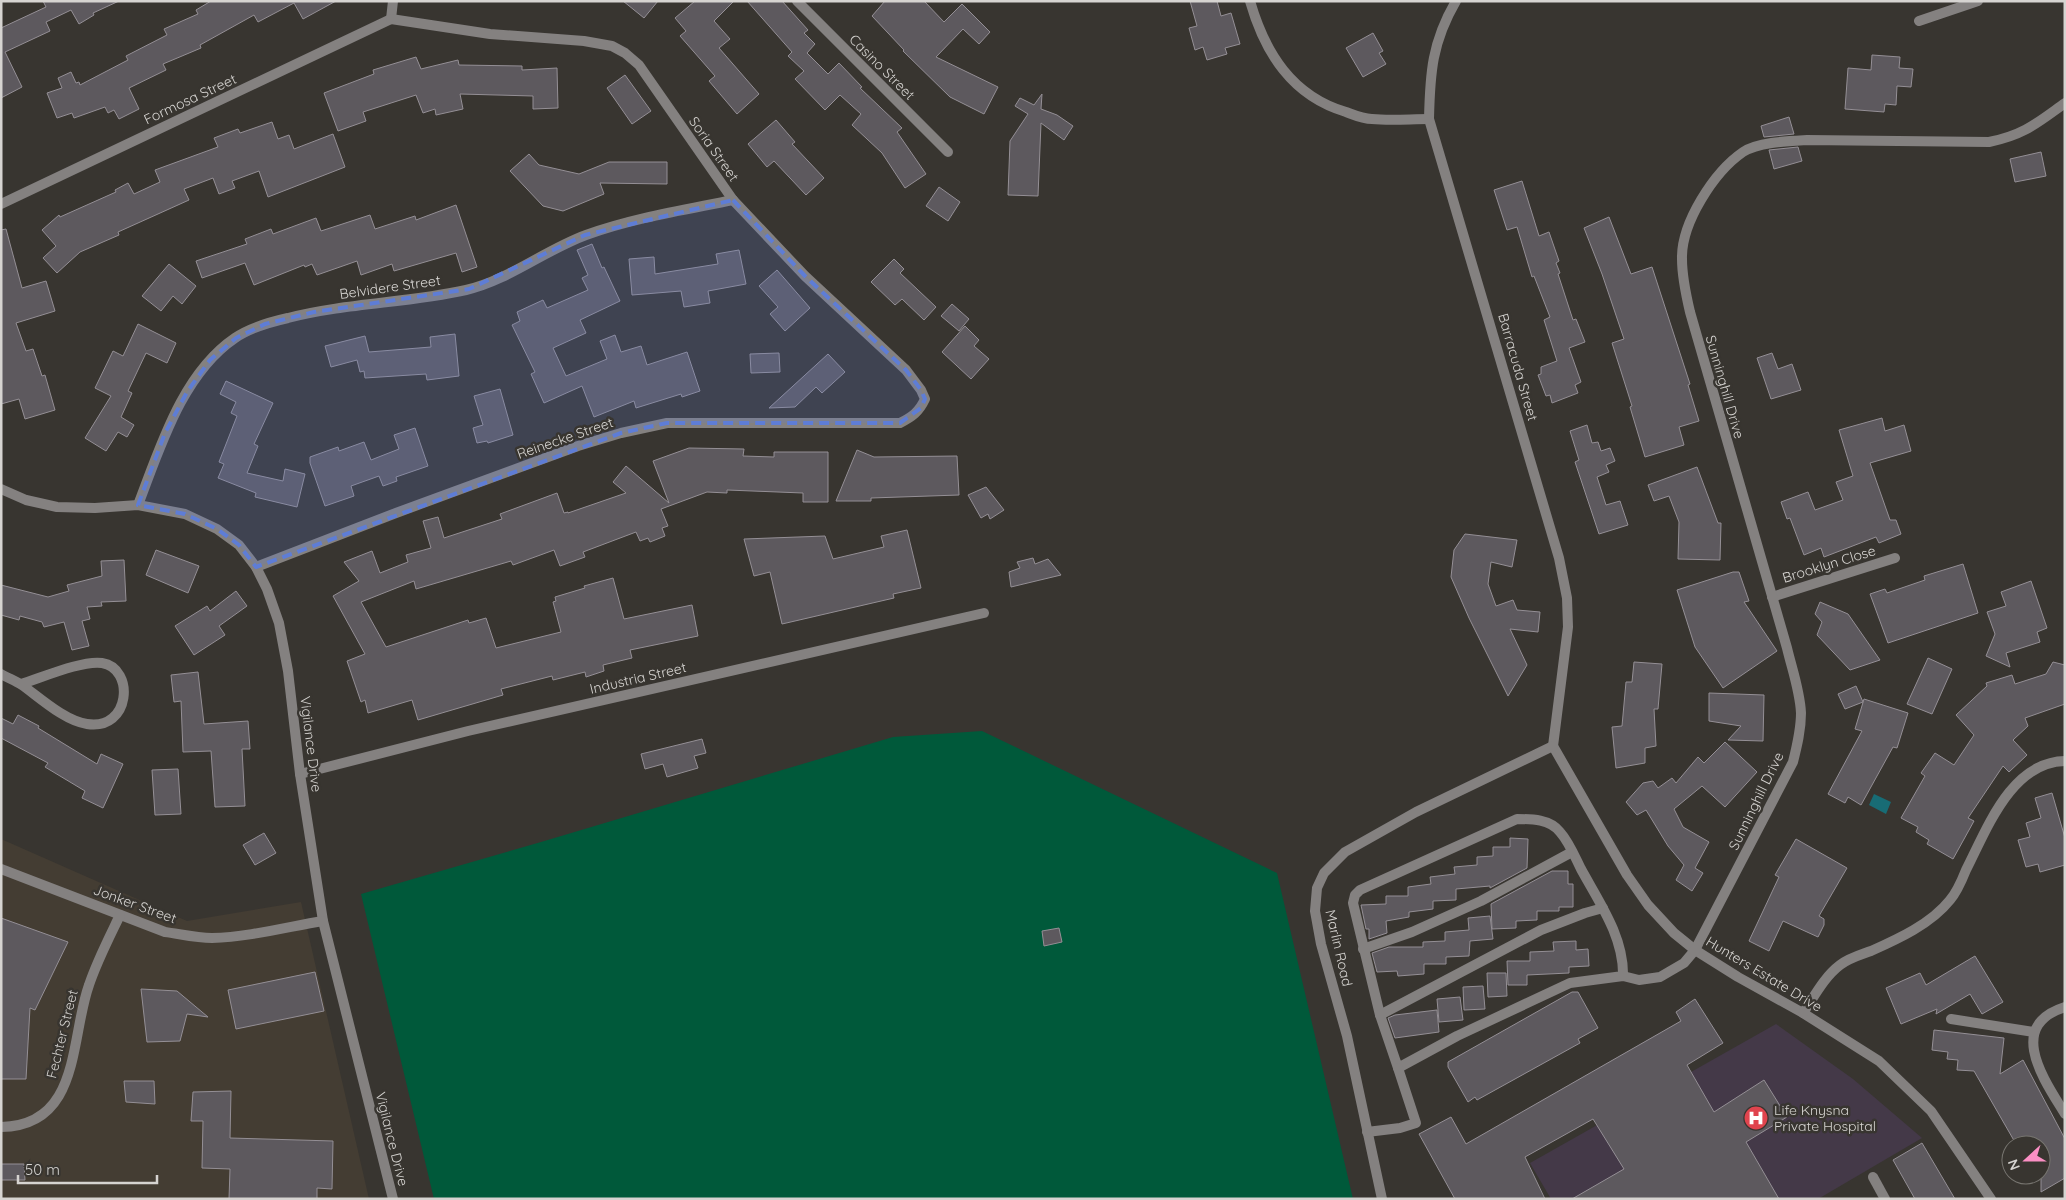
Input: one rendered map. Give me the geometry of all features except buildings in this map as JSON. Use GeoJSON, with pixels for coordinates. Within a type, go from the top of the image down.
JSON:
{"type":"FeatureCollection","features":[{"type":"Feature","properties":{"kind":"street"},"geometry":{"type":"LineString","coordinates":[[392,19],[393,1]]}},
{"type":"Feature","properties":{"kind":"street","name":"Casino Street"},"geometry":{"type":"LineString","coordinates":[[797,1],[948,152]]}},
{"type":"Feature","properties":{"kind":"street"},"geometry":{"type":"LineString","coordinates":[[1250,1],[1263,38],[1278,65],[1295,84],[1318,100],[1336,109],[1370,120],[1429,119]]}},
{"type":"Feature","properties":{"kind":"street","name":"Barracuda Street"},"geometry":{"type":"LineString","coordinates":[[1456,1],[1443,26],[1434,53],[1430,76],[1429,119],[1559,558],[1567,598],[1568,627],[1553,746]]}},
{"type":"Feature","properties":{"kind":"street"},"geometry":{"type":"LineString","coordinates":[[1919,21],[1978,1]]}},
{"type":"Feature","properties":{"kind":"street","name":"Soria Street"},"geometry":{"type":"LineString","coordinates":[[392,19],[490,34],[584,41],[612,46],[625,53],[639,65],[733,200],[805,276],[906,370],[922,390],[925,399],[921,408],[914,416],[900,423]]}},
{"type":"Feature","properties":{"kind":"street","name":"Formosa Street"},"geometry":{"type":"LineString","coordinates":[[1,204],[392,19]]}},
{"type":"Feature","properties":{"kind":"street","name":"Sunninghill Drive"},"geometry":{"type":"LineString","coordinates":[[1398,1068],[1457,1036],[1570,983],[1623,976],[1639,980],[1660,977],[1684,963],[1696,950],[1793,762],[1799,736],[1801,711],[1796,686],[1787,648],[1690,312],[1682,258],[1686,230],[1698,204],[1719,176],[1744,152],[1763,146],[1807,140],[1989,142],[2011,137],[2025,131],[2065,103]]}},
{"type":"Feature","properties":{"kind":"street","name":"Belvidere Street"},"geometry":{"type":"LineString","coordinates":[[138,505],[165,433],[187,392],[210,360],[236,338],[265,324],[314,312],[424,298],[469,289],[500,277],[585,235],[646,218],[733,200]]}},
{"type":"Feature","properties":{"kind":"street","name":"Reinecke Street"},"geometry":{"type":"LineString","coordinates":[[256,567],[578,446],[621,433],[667,423],[900,423]]}},
{"type":"Feature","properties":{"kind":"street","name":"Vigilance Drive"},"geometry":{"type":"LineString","coordinates":[[1,489],[26,500],[57,508],[138,505],[185,514],[217,529],[239,545],[256,567],[267,589],[279,623],[288,671],[300,774],[323,921],[393,1199]]}},
{"type":"Feature","properties":{"kind":"street","name":"Brooklyn Close"},"geometry":{"type":"LineString","coordinates":[[1772,597],[1895,558]]}},
{"type":"Feature","properties":{"kind":"street","name":"Industria Street"},"geometry":{"type":"LineString","coordinates":[[300,774],[468,730],[984,613]]}},
{"type":"Feature","properties":{"kind":"street"},"geometry":{"type":"LineString","coordinates":[[1,674],[21,684],[63,714],[85,724],[107,723],[119,713],[124,698],[122,679],[114,670],[103,663],[81,665],[21,684]]}},
{"type":"Feature","properties":{"kind":"street","name":"Hunters Estate Drive"},"geometry":{"type":"LineString","coordinates":[[1553,746],[1627,875],[1648,905],[1674,933],[1696,950],[1738,977],[1804,1014],[1879,1061],[1931,1111],[1991,1199]]}},
{"type":"Feature","properties":{"kind":"street","name":"Marlin Road"},"geometry":{"type":"LineString","coordinates":[[1382,1199],[1347,1036],[1321,944],[1315,911],[1317,888],[1324,873],[1345,852],[1416,812],[1553,746]]}},
{"type":"Feature","properties":{"kind":"street"},"geometry":{"type":"LineString","coordinates":[[1804,1014],[1825,981],[1838,966],[1895,940],[1921,924],[1951,900],[1990,821],[2013,787],[2030,770],[2050,761],[2065,761]]}},
{"type":"Feature","properties":{"kind":"street"},"geometry":{"type":"LineString","coordinates":[[1368,1132],[1400,1128],[1416,1123],[1380,1014],[1353,903],[1355,895],[1366,887],[1517,818],[1548,822],[1560,831],[1603,908],[1622,954],[1623,976]]}},
{"type":"Feature","properties":{"kind":"street"},"geometry":{"type":"LineString","coordinates":[[1364,949],[1412,932],[1481,901],[1572,852]]}},
{"type":"Feature","properties":{"kind":"street","name":"Jonker Street"},"geometry":{"type":"LineString","coordinates":[[1,869],[165,932],[211,938],[323,921]]}},
{"type":"Feature","properties":{"kind":"street"},"geometry":{"type":"LineString","coordinates":[[1380,1014],[1541,930],[1603,908]]}},
{"type":"Feature","properties":{"kind":"street","name":"Fechter Street"},"geometry":{"type":"LineString","coordinates":[[1,1127],[30,1122],[50,1109],[62,1090],[69,1075],[88,987],[120,915]]}},
{"type":"Feature","properties":{"kind":"street"},"geometry":{"type":"LineString","coordinates":[[2065,1007],[2046,1017],[2034,1032],[2034,1050],[2038,1068],[2065,1114]]}},
{"type":"Feature","properties":{"kind":"street"},"geometry":{"type":"LineString","coordinates":[[1951,1019],[2034,1032]]}},
{"type":"Feature","properties":{"kind":"street"},"geometry":{"type":"LineString","coordinates":[[1873,1177],[1886,1199]]}},
{"type":"Feature","properties":{"kind":"highlighted area"},"geometry":{"type":"Polygon","coordinates":[[[733,200],[805,276],[906,370],[921,390],[925,399],[921,408],[900,423],[667,423],[621,433],[256,567],[239,545],[217,529],[185,514],[138,505],[165,433],[187,392],[210,360],[236,338],[265,324],[314,312],[469,289],[585,235],[733,200]]]}},
{"type":"Feature","properties":{"kind":"shaded area"},"geometry":{"type":"Polygon","coordinates":[[[1,839],[187,921],[301,902],[369,1199],[1,1199],[1,839]]]}},
{"type":"Feature","properties":{"kind":"shaded area","name":"Life Knysna Private Hospital"},"geometry":{"type":"Polygon","coordinates":[[[1776,1024],[1853,1079],[1922,1138],[1818,1199],[1551,1199],[1530,1163],[1776,1024]]]}},
{"type":"Feature","properties":{"kind":"green space"},"geometry":{"type":"Polygon","coordinates":[[[982,731],[1277,873],[1353,1199],[434,1199],[361,894],[893,737],[982,731]]]}},
{"type":"Feature","properties":{"kind":"water"},"geometry":{"type":"Polygon","coordinates":[[[1874,794],[1891,802],[1886,814],[1869,805],[1874,794]]]}},
{"type":"Feature","properties":{"kind":"place","name":"Life Knysna Private Hospital"},"geometry":{"type":"Point","coordinates":[1756,1118]}}]}
